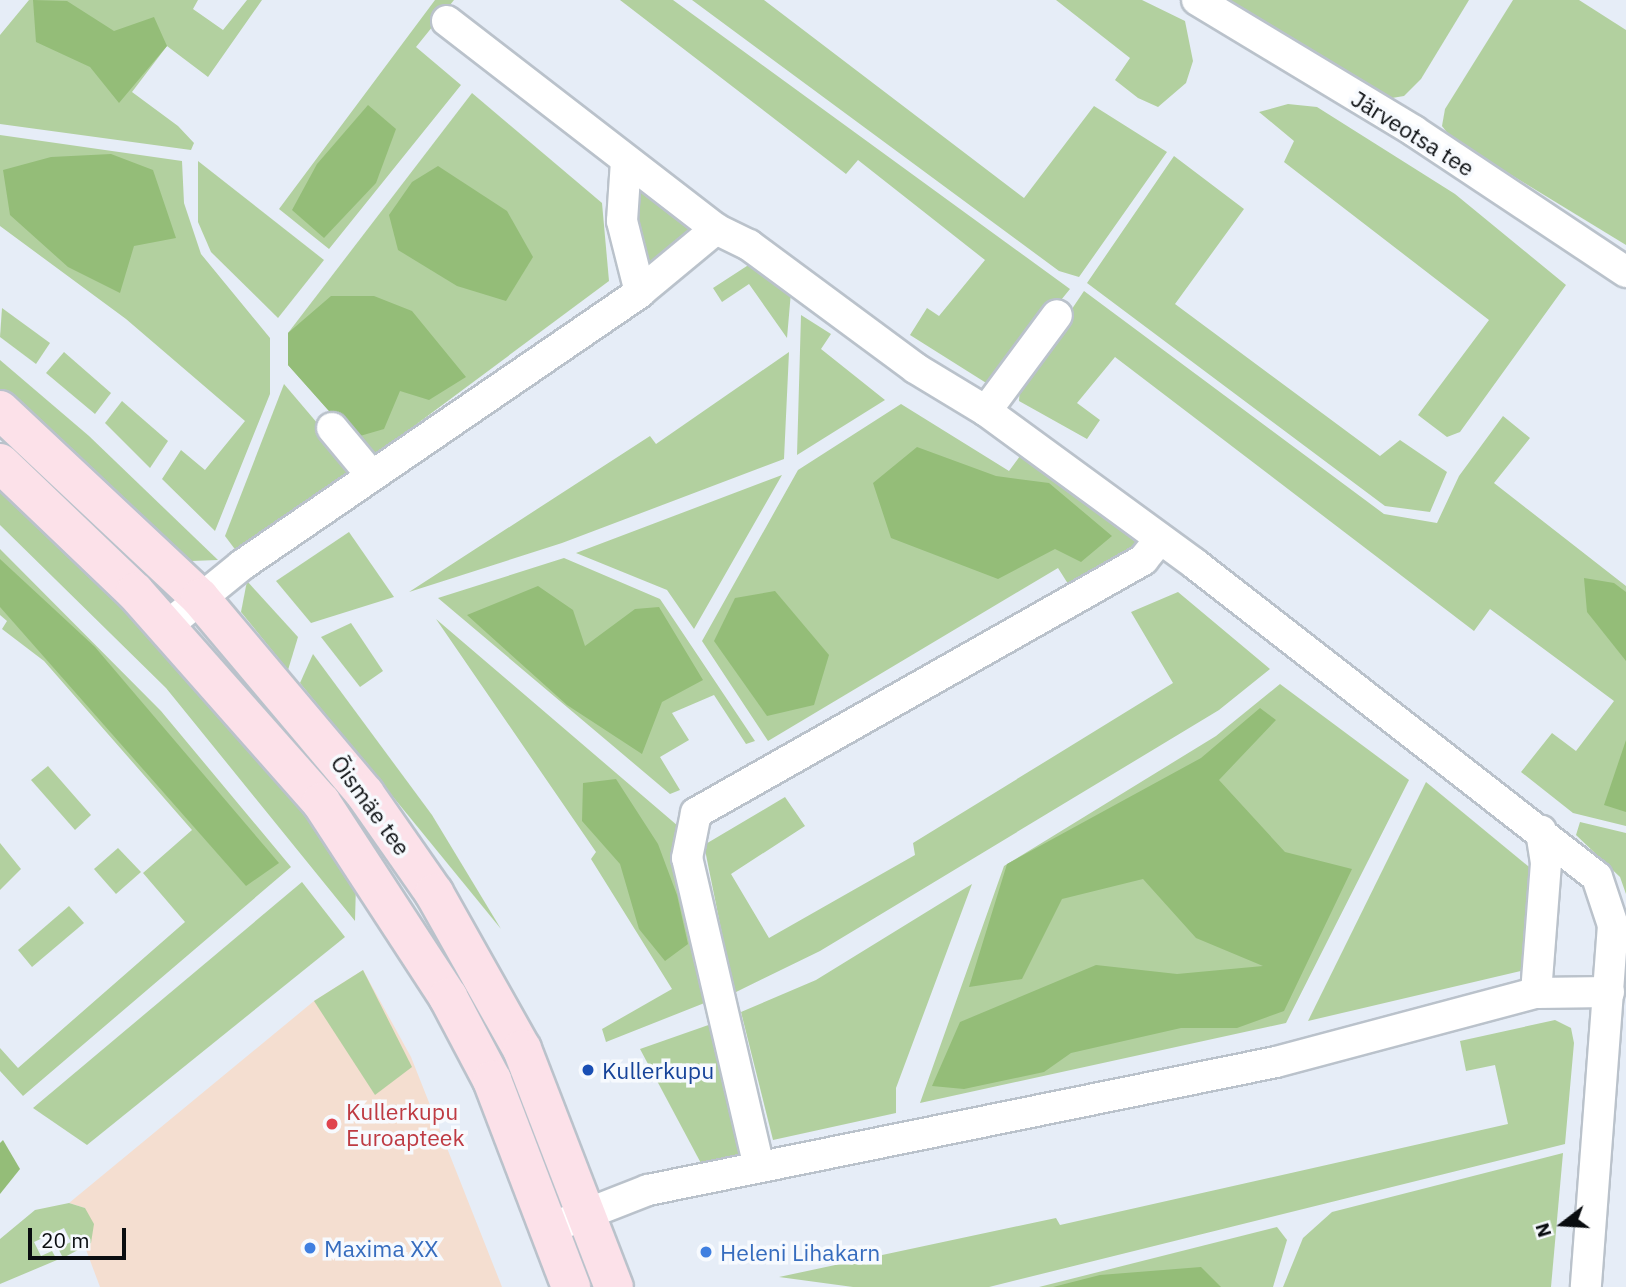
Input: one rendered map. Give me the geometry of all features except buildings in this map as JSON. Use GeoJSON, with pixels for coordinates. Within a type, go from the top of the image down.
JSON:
{"type":"FeatureCollection","features":[{"type":"Feature","properties":{"kind":"main road","name":"Õismäe tee"},"geometry":{"type":"LineString","coordinates":[[0,410],[200,598],[295,705],[433,893],[522,1049],[590,1212],[614,1287]]}},
{"type":"Feature","properties":{"kind":"main road","name":"Õismäe tee"},"geometry":{"type":"LineString","coordinates":[[0,463],[167,626],[321,802],[399,917],[492,1080],[550,1227],[570,1287]]}},
{"type":"Feature","properties":{"kind":"street","name":"Järveotsa tee"},"geometry":{"type":"LineString","coordinates":[[1197,0],[1414,131],[1626,272]]}},
{"type":"Feature","properties":{"kind":"street"},"geometry":{"type":"LineString","coordinates":[[447,20],[716,229],[749,245],[915,368],[986,411],[1160,539],[1541,830],[1597,877],[1613,925],[1586,1287]]}},
{"type":"Feature","properties":{"kind":"street"},"geometry":{"type":"LineString","coordinates":[[626,161],[622,221],[640,292]]}},
{"type":"Feature","properties":{"kind":"street"},"geometry":{"type":"LineString","coordinates":[[167,626],[200,598],[372,476],[640,292],[716,229]]}},
{"type":"Feature","properties":{"kind":"street"},"geometry":{"type":"LineString","coordinates":[[986,411],[1057,315]]}},
{"type":"Feature","properties":{"kind":"street"},"geometry":{"type":"LineString","coordinates":[[332,428],[372,476]]}},
{"type":"Feature","properties":{"kind":"street"},"geometry":{"type":"LineString","coordinates":[[759,1167],[687,858],[696,813],[1143,560],[1160,539]]}},
{"type":"Feature","properties":{"kind":"street"},"geometry":{"type":"LineString","coordinates":[[1536,993],[1546,863],[1541,830]]}},
{"type":"Feature","properties":{"kind":"street"},"geometry":{"type":"LineString","coordinates":[[550,1227],[648,1190],[1276,1062],[1536,993],[1608,992]]}},
{"type":"Feature","properties":{"kind":"shaded area"},"geometry":{"type":"Polygon","coordinates":[[[363,970],[411,1057],[502,1287],[100,1287],[85,1247],[91,1243],[85,1208],[69,1203],[314,1001],[363,970]]]}},
{"type":"Feature","properties":{"kind":"green space"},"geometry":{"type":"Polygon","coordinates":[[[29,0],[198,0],[193,9],[223,30],[247,0],[262,0],[208,77],[167,46],[132,92],[178,126],[194,143],[191,150],[0,124],[0,35],[29,0]]]}},
{"type":"Feature","properties":{"kind":"green space"},"geometry":{"type":"Polygon","coordinates":[[[33,0],[67,1],[114,31],[154,17],[167,46],[119,103],[90,67],[36,42],[33,0]]]}},
{"type":"Feature","properties":{"kind":"green space"},"geometry":{"type":"Polygon","coordinates":[[[435,0],[454,0],[416,47],[461,85],[329,249],[279,209],[435,0]]]}},
{"type":"Feature","properties":{"kind":"green space"},"geometry":{"type":"Polygon","coordinates":[[[620,0],[673,0],[1070,289],[991,386],[910,335],[927,308],[939,316],[985,260],[858,160],[846,174],[620,0]]]}},
{"type":"Feature","properties":{"kind":"green space"},"geometry":{"type":"Polygon","coordinates":[[[692,0],[764,0],[1024,198],[1094,106],[1167,152],[1079,277],[1059,271],[692,0]]]}},
{"type":"Feature","properties":{"kind":"green space"},"geometry":{"type":"Polygon","coordinates":[[[1056,0],[1142,0],[1185,21],[1193,61],[1186,83],[1158,107],[1138,98],[1115,80],[1130,58],[1056,0]]]}},
{"type":"Feature","properties":{"kind":"green space"},"geometry":{"type":"Polygon","coordinates":[[[1228,0],[1469,0],[1421,79],[1404,96],[1386,99],[1228,0]]]}},
{"type":"Feature","properties":{"kind":"green space"},"geometry":{"type":"Polygon","coordinates":[[[1513,0],[1579,0],[1626,30],[1626,245],[1452,139],[1442,126],[1445,109],[1513,0]]]}},
{"type":"Feature","properties":{"kind":"green space"},"geometry":{"type":"Polygon","coordinates":[[[472,93],[602,203],[609,281],[371,458],[288,365],[288,333],[472,93]]]}},
{"type":"Feature","properties":{"kind":"green space"},"geometry":{"type":"Polygon","coordinates":[[[1288,104],[1317,107],[1455,194],[1566,285],[1460,432],[1447,437],[1418,415],[1489,320],[1284,162],[1294,141],[1259,112],[1288,104]]]}},
{"type":"Feature","properties":{"kind":"green space"},"geometry":{"type":"Polygon","coordinates":[[[368,105],[396,129],[376,183],[324,238],[292,210],[317,164],[368,105]]]}},
{"type":"Feature","properties":{"kind":"green space"},"geometry":{"type":"Polygon","coordinates":[[[0,135],[182,161],[184,203],[201,254],[270,338],[270,394],[215,531],[162,479],[181,450],[205,470],[245,421],[126,319],[0,226],[0,135]]]}},
{"type":"Feature","properties":{"kind":"green space"},"geometry":{"type":"Polygon","coordinates":[[[111,154],[153,170],[176,238],[134,246],[120,293],[68,267],[10,215],[3,170],[51,157],[111,154]]]}},
{"type":"Feature","properties":{"kind":"green space"},"geometry":{"type":"Polygon","coordinates":[[[1174,156],[1244,209],[1175,304],[1380,456],[1400,440],[1447,472],[1430,512],[1385,506],[1087,283],[1174,156]]]}},
{"type":"Feature","properties":{"kind":"green space"},"geometry":{"type":"Polygon","coordinates":[[[198,161],[324,260],[278,318],[211,252],[198,222],[198,161]]]}},
{"type":"Feature","properties":{"kind":"green space"},"geometry":{"type":"Polygon","coordinates":[[[438,166],[507,211],[533,257],[506,301],[457,286],[398,250],[389,215],[412,182],[438,166]]]}},
{"type":"Feature","properties":{"kind":"green space"},"geometry":{"type":"Polygon","coordinates":[[[634,180],[699,232],[645,275],[634,222],[634,180]]]}},
{"type":"Feature","properties":{"kind":"green space"},"geometry":{"type":"Polygon","coordinates":[[[750,264],[791,292],[787,338],[749,284],[722,302],[713,288],[750,264]]]}},
{"type":"Feature","properties":{"kind":"green space"},"geometry":{"type":"Polygon","coordinates":[[[1084,291],[1384,514],[1437,523],[1459,476],[1503,416],[1530,438],[1494,483],[1626,586],[1626,826],[1573,813],[1521,772],[1552,733],[1576,751],[1614,701],[1490,609],[1474,631],[1115,357],[1077,403],[1100,420],[1087,439],[1019,401],[1020,386],[1084,291]]]}},
{"type":"Feature","properties":{"kind":"green space"},"geometry":{"type":"Polygon","coordinates":[[[331,296],[374,296],[412,311],[466,377],[429,400],[400,391],[384,429],[353,438],[288,365],[288,333],[331,296]]]}},
{"type":"Feature","properties":{"kind":"green space"},"geometry":{"type":"Polygon","coordinates":[[[2,308],[50,343],[36,364],[0,337],[2,308]]]}},
{"type":"Feature","properties":{"kind":"green space"},"geometry":{"type":"Polygon","coordinates":[[[801,315],[831,334],[821,349],[885,400],[797,455],[801,315]]]}},
{"type":"Feature","properties":{"kind":"green space"},"geometry":{"type":"Polygon","coordinates":[[[64,352],[111,393],[95,414],[46,373],[64,352]]]}},
{"type":"Feature","properties":{"kind":"green space"},"geometry":{"type":"Polygon","coordinates":[[[789,352],[784,459],[562,543],[409,592],[650,436],[656,444],[789,352]]]}},
{"type":"Feature","properties":{"kind":"green space"},"geometry":{"type":"Polygon","coordinates":[[[0,360],[89,436],[218,560],[191,561],[0,389],[0,360]]]}},
{"type":"Feature","properties":{"kind":"green space"},"geometry":{"type":"Polygon","coordinates":[[[284,384],[358,471],[237,552],[225,536],[284,384]]]}},
{"type":"Feature","properties":{"kind":"green space"},"geometry":{"type":"Polygon","coordinates":[[[122,401],[168,441],[150,468],[105,423],[122,401]]]}},
{"type":"Feature","properties":{"kind":"green space"},"geometry":{"type":"Polygon","coordinates":[[[901,404],[1009,471],[1020,456],[1136,542],[1126,558],[1070,587],[1058,568],[768,741],[702,641],[798,470],[901,404]]]}},
{"type":"Feature","properties":{"kind":"green space"},"geometry":{"type":"Polygon","coordinates":[[[917,447],[996,476],[1049,483],[1112,536],[1081,562],[1055,549],[998,579],[891,538],[873,483],[917,447]]]}},
{"type":"Feature","properties":{"kind":"green space"},"geometry":{"type":"Polygon","coordinates":[[[782,475],[694,629],[667,590],[576,553],[782,475]]]}},
{"type":"Feature","properties":{"kind":"green space"},"geometry":{"type":"Polygon","coordinates":[[[0,490],[101,582],[293,795],[356,884],[355,921],[166,688],[0,525],[0,490]]]}},
{"type":"Feature","properties":{"kind":"green space"},"geometry":{"type":"Polygon","coordinates":[[[349,532],[394,597],[311,623],[276,581],[349,532]]]}},
{"type":"Feature","properties":{"kind":"green space"},"geometry":{"type":"Polygon","coordinates":[[[0,549],[161,711],[291,867],[23,1096],[0,1071],[0,1048],[18,1068],[185,922],[143,873],[192,830],[44,661],[2,629],[7,621],[0,615],[0,549]]]}},
{"type":"Feature","properties":{"kind":"green space"},"geometry":{"type":"Polygon","coordinates":[[[564,558],[660,599],[755,741],[746,744],[714,695],[672,713],[689,740],[660,757],[680,790],[670,794],[438,598],[564,558]]]}},
{"type":"Feature","properties":{"kind":"green space"},"geometry":{"type":"Polygon","coordinates":[[[0,559],[95,647],[279,863],[246,886],[0,607],[0,559]]]}},
{"type":"Feature","properties":{"kind":"green space"},"geometry":{"type":"Polygon","coordinates":[[[1584,578],[1614,583],[1626,592],[1626,661],[1587,612],[1584,578]]]}},
{"type":"Feature","properties":{"kind":"green space"},"geometry":{"type":"Polygon","coordinates":[[[247,581],[298,637],[288,670],[241,612],[247,581]]]}},
{"type":"Feature","properties":{"kind":"green space"},"geometry":{"type":"Polygon","coordinates":[[[538,586],[573,610],[585,646],[635,609],[659,607],[703,680],[662,702],[642,754],[567,705],[467,615],[538,586]]]}},
{"type":"Feature","properties":{"kind":"green space"},"geometry":{"type":"Polygon","coordinates":[[[775,591],[829,655],[814,705],[767,716],[714,641],[735,598],[775,591]]]}},
{"type":"Feature","properties":{"kind":"green space"},"geometry":{"type":"Polygon","coordinates":[[[1178,592],[1270,669],[1219,710],[820,951],[734,993],[704,845],[785,797],[805,826],[731,874],[769,938],[915,855],[913,843],[1173,683],[1131,612],[1178,592]]]}},
{"type":"Feature","properties":{"kind":"green space"},"geometry":{"type":"Polygon","coordinates":[[[436,619],[678,826],[672,857],[707,1002],[606,1042],[602,1029],[672,989],[591,859],[596,852],[436,619]]]}},
{"type":"Feature","properties":{"kind":"green space"},"geometry":{"type":"Polygon","coordinates":[[[351,623],[383,671],[360,687],[321,637],[351,623]]]}},
{"type":"Feature","properties":{"kind":"green space"},"geometry":{"type":"Polygon","coordinates":[[[313,654],[432,815],[501,929],[300,683],[313,654]]]}},
{"type":"Feature","properties":{"kind":"green space"},"geometry":{"type":"Polygon","coordinates":[[[1280,684],[1409,780],[1286,1023],[920,1103],[1004,866],[1216,736],[1280,684]]]}},
{"type":"Feature","properties":{"kind":"green space"},"geometry":{"type":"Polygon","coordinates":[[[1260,708],[1276,720],[1219,780],[1285,852],[1352,869],[1284,1011],[1237,1028],[1181,1028],[1071,1053],[1044,1072],[964,1089],[932,1086],[960,1022],[1096,965],[1177,974],[1263,966],[1196,938],[1143,879],[1062,899],[1022,979],[969,987],[1007,864],[1201,758],[1260,708]]]}},
{"type":"Feature","properties":{"kind":"green space"},"geometry":{"type":"Polygon","coordinates":[[[1626,740],[1626,812],[1604,805],[1626,740]]]}},
{"type":"Feature","properties":{"kind":"green space"},"geometry":{"type":"Polygon","coordinates":[[[48,766],[91,815],[75,830],[31,780],[48,766]]]}},
{"type":"Feature","properties":{"kind":"green space"},"geometry":{"type":"Polygon","coordinates":[[[616,779],[658,844],[677,895],[688,944],[665,961],[639,929],[620,864],[582,821],[583,783],[616,779]]]}},
{"type":"Feature","properties":{"kind":"green space"},"geometry":{"type":"Polygon","coordinates":[[[1426,782],[1534,871],[1525,970],[1308,1021],[1426,782]]]}},
{"type":"Feature","properties":{"kind":"green space"},"geometry":{"type":"Polygon","coordinates":[[[1580,822],[1626,833],[1626,894],[1620,877],[1576,835],[1580,822]]]}},
{"type":"Feature","properties":{"kind":"green space"},"geometry":{"type":"Polygon","coordinates":[[[0,843],[21,869],[0,890],[0,843]]]}},
{"type":"Feature","properties":{"kind":"green space"},"geometry":{"type":"Polygon","coordinates":[[[118,848],[141,872],[116,894],[94,869],[118,848]]]}},
{"type":"Feature","properties":{"kind":"green space"},"geometry":{"type":"Polygon","coordinates":[[[302,882],[345,937],[87,1145],[33,1108],[302,882]]]}},
{"type":"Feature","properties":{"kind":"green space"},"geometry":{"type":"Polygon","coordinates":[[[972,884],[896,1088],[896,1113],[773,1140],[741,1012],[816,980],[972,884]]]}},
{"type":"Feature","properties":{"kind":"green space"},"geometry":{"type":"Polygon","coordinates":[[[69,906],[84,923],[32,967],[18,950],[69,906]]]}},
{"type":"Feature","properties":{"kind":"green space"},"geometry":{"type":"Polygon","coordinates":[[[363,970],[412,1067],[375,1095],[314,1001],[363,970]]]}},
{"type":"Feature","properties":{"kind":"green space"},"geometry":{"type":"Polygon","coordinates":[[[1555,1020],[1571,1028],[1574,1043],[1565,1144],[989,1287],[853,1287],[779,1277],[1056,1218],[1060,1225],[1508,1124],[1495,1065],[1466,1071],[1460,1041],[1555,1020]]]}},
{"type":"Feature","properties":{"kind":"green space"},"geometry":{"type":"Polygon","coordinates":[[[717,1022],[747,1159],[703,1167],[640,1049],[717,1022]]]}},
{"type":"Feature","properties":{"kind":"green space"},"geometry":{"type":"Polygon","coordinates":[[[3,1140],[20,1169],[0,1194],[0,1143],[3,1140]]]}},
{"type":"Feature","properties":{"kind":"green space"},"geometry":{"type":"Polygon","coordinates":[[[1563,1153],[1551,1287],[1283,1287],[1303,1238],[1332,1212],[1563,1153]]]}},
{"type":"Feature","properties":{"kind":"green space"},"geometry":{"type":"Polygon","coordinates":[[[69,1203],[85,1208],[94,1224],[91,1243],[63,1258],[58,1248],[71,1242],[64,1228],[34,1242],[41,1256],[52,1251],[57,1260],[0,1284],[0,1239],[35,1210],[69,1203]]]}},
{"type":"Feature","properties":{"kind":"green space"},"geometry":{"type":"Polygon","coordinates":[[[1277,1227],[1287,1240],[1273,1287],[1039,1287],[1277,1227]]]}},
{"type":"Feature","properties":{"kind":"green space"},"geometry":{"type":"Polygon","coordinates":[[[1201,1267],[1221,1287],[1053,1287],[1100,1275],[1201,1267]]]}},
{"type":"Feature","properties":{"kind":"place","name":"Kullerkupu"},"geometry":{"type":"Point","coordinates":[588,1070]}},
{"type":"Feature","properties":{"kind":"place","name":"Kullerkupu Euroapteek"},"geometry":{"type":"Point","coordinates":[332,1124]}},
{"type":"Feature","properties":{"kind":"place","name":"Maxima XX"},"geometry":{"type":"Point","coordinates":[310,1248]}},
{"type":"Feature","properties":{"kind":"place","name":"Heleni Lihakarn"},"geometry":{"type":"Point","coordinates":[706,1252]}}]}
